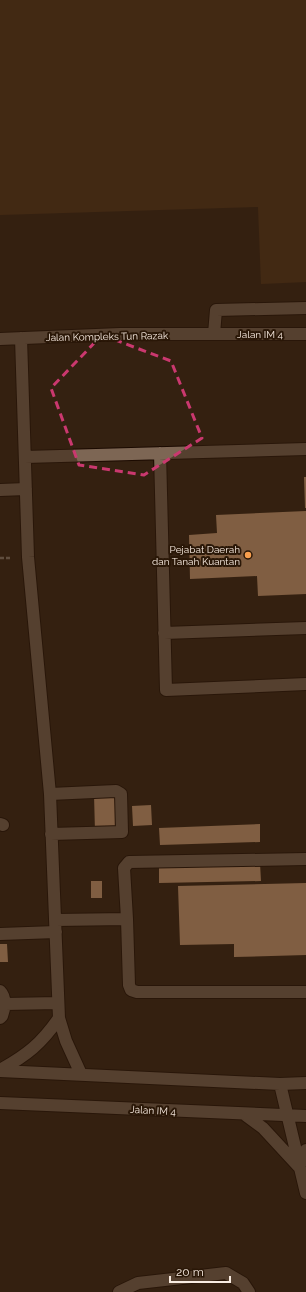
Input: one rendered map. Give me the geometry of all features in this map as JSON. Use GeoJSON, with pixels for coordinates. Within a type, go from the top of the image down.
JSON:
{"type":"FeatureCollection","features":[{"type":"Feature","properties":{"kind":"street"},"geometry":{"type":"LineString","coordinates":[[214,334],[216,310],[306,308]]}},
{"type":"Feature","properties":{"kind":"street","name":"Jalan Kompleks Tun Razak"},"geometry":{"type":"LineString","coordinates":[[0,339],[120,334],[214,334]]}},
{"type":"Feature","properties":{"kind":"street","name":"Jalan IM 4"},"geometry":{"type":"LineString","coordinates":[[214,334],[306,334]]}},
{"type":"Feature","properties":{"kind":"street"},"geometry":{"type":"LineString","coordinates":[[21,338],[28,557],[50,794],[59,1018],[66,1041],[81,1074]]}},
{"type":"Feature","properties":{"kind":"street"},"geometry":{"type":"LineString","coordinates":[[25,457],[306,449]]}},
{"type":"Feature","properties":{"kind":"street"},"geometry":{"type":"LineString","coordinates":[[160,453],[166,690],[306,684]]}},
{"type":"Feature","properties":{"kind":"street"},"geometry":{"type":"LineString","coordinates":[[0,490],[26,489]]}},
{"type":"Feature","properties":{"kind":"street"},"geometry":{"type":"LineString","coordinates":[[164,633],[306,628]]}},
{"type":"Feature","properties":{"kind":"street"},"geometry":{"type":"LineString","coordinates":[[50,794],[116,791],[121,794],[122,832],[51,834]]}},
{"type":"Feature","properties":{"kind":"street"},"geometry":{"type":"LineString","coordinates":[[306,859],[129,862],[124,868],[129,985],[131,990],[137,992],[306,992]]}},
{"type":"Feature","properties":{"kind":"street"},"geometry":{"type":"LineString","coordinates":[[0,934],[55,926],[127,919]]}},
{"type":"Feature","properties":{"kind":"street"},"geometry":{"type":"LineString","coordinates":[[0,991],[3,995],[5,1004],[2,1016],[0,1018]]}},
{"type":"Feature","properties":{"kind":"street"},"geometry":{"type":"LineString","coordinates":[[5,1004],[58,1003]]}},
{"type":"Feature","properties":{"kind":"street"},"geometry":{"type":"LineString","coordinates":[[0,1071],[23,1058],[34,1049],[46,1037],[59,1018]]}},
{"type":"Feature","properties":{"kind":"street"},"geometry":{"type":"LineString","coordinates":[[0,1071],[280,1084],[306,1083]]}},
{"type":"Feature","properties":{"kind":"street"},"geometry":{"type":"LineString","coordinates":[[280,1084],[306,1193]]}},
{"type":"Feature","properties":{"kind":"street","name":"Jalan IM 4"},"geometry":{"type":"LineString","coordinates":[[0,1103],[306,1116]]}},
{"type":"Feature","properties":{"kind":"street"},"geometry":{"type":"LineString","coordinates":[[244,1114],[263,1128],[299,1167]]}},
{"type":"Feature","properties":{"kind":"street"},"geometry":{"type":"LineString","coordinates":[[299,1167],[306,1150]]}},
{"type":"Feature","properties":{"kind":"street"},"geometry":{"type":"LineString","coordinates":[[119,1292],[138,1283],[226,1273],[243,1283],[249,1292]]}},
{"type":"Feature","properties":{"kind":"highlighted area"},"geometry":{"type":"Polygon","coordinates":[[[102,335],[171,361],[202,438],[144,475],[79,465],[51,388],[102,335]]]}},
{"type":"Feature","properties":{"kind":"shaded area"},"geometry":{"type":"Polygon","coordinates":[[[0,0],[306,0],[306,282],[261,284],[258,207],[0,215],[0,0]]]}},
{"type":"Feature","properties":{"kind":"building"},"geometry":{"type":"Polygon","coordinates":[[[304,477],[306,477],[306,508],[305,508],[304,477]]]}},
{"type":"Feature","properties":{"kind":"building","name":"Pejabat Daerah dan Tanah Kuantan"},"geometry":{"type":"Polygon","coordinates":[[[306,511],[306,594],[258,596],[257,576],[190,579],[189,535],[217,533],[216,515],[306,511]]]}},
{"type":"Feature","properties":{"kind":"building"},"geometry":{"type":"Polygon","coordinates":[[[116,793],[116,831],[95,832],[94,794],[116,793]]]}},
{"type":"Feature","properties":{"kind":"building"},"geometry":{"type":"Polygon","coordinates":[[[151,805],[152,825],[133,826],[132,806],[151,805]]]}},
{"type":"Feature","properties":{"kind":"building"},"geometry":{"type":"Polygon","coordinates":[[[260,824],[260,842],[160,845],[159,828],[260,824]]]}},
{"type":"Feature","properties":{"kind":"building"},"geometry":{"type":"Polygon","coordinates":[[[260,863],[261,881],[159,883],[159,866],[260,863]]]}},
{"type":"Feature","properties":{"kind":"building"},"geometry":{"type":"Polygon","coordinates":[[[91,881],[102,881],[102,898],[91,898],[91,881]]]}},
{"type":"Feature","properties":{"kind":"building"},"geometry":{"type":"Polygon","coordinates":[[[306,883],[306,955],[234,957],[234,944],[180,945],[178,886],[306,883]]]}},
{"type":"Feature","properties":{"kind":"building"},"geometry":{"type":"Polygon","coordinates":[[[0,944],[7,944],[8,962],[0,962],[0,944]]]}},
{"type":"Feature","properties":{"kind":"place","name":"Pejabat Daerah dan Tanah Kuantan"},"geometry":{"type":"Point","coordinates":[248,555]}}]}
